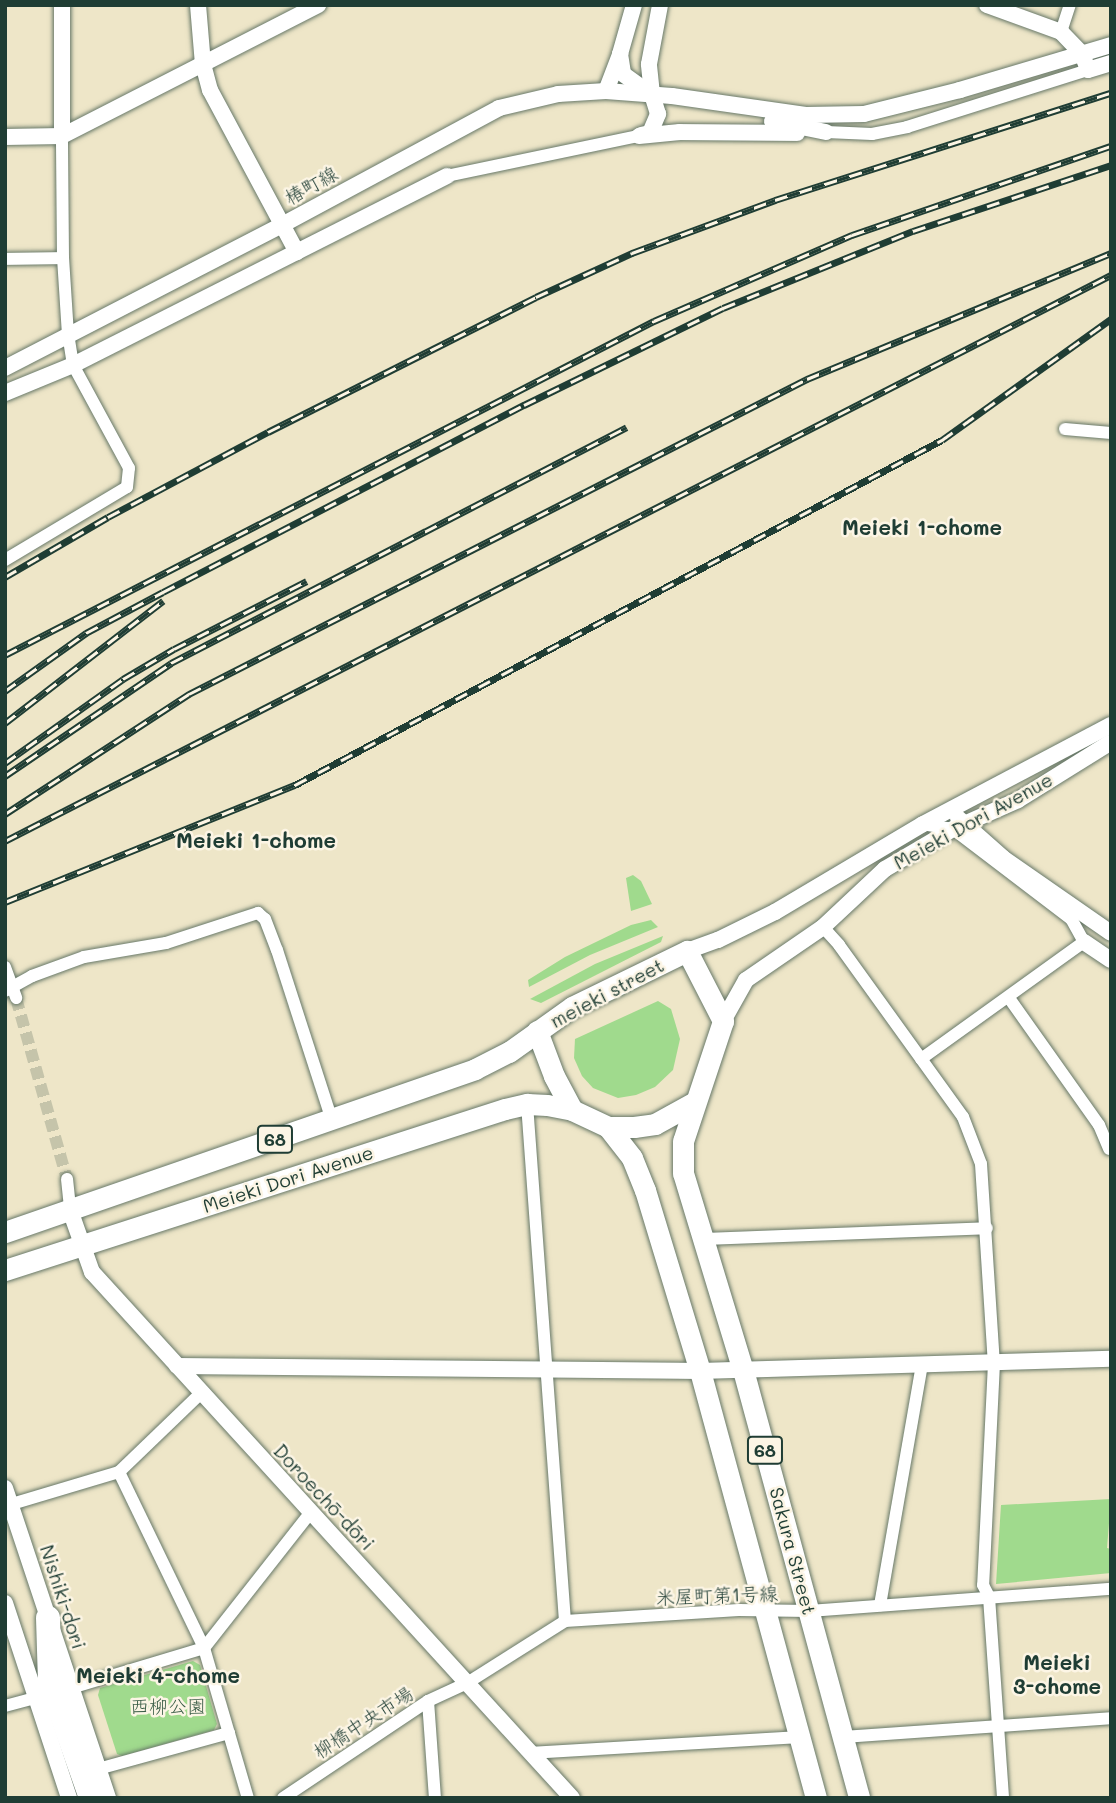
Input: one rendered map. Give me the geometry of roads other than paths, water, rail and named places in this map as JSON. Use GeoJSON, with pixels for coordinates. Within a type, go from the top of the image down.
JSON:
{"type":"FeatureCollection","features":[{"type":"Feature","properties":{"kind":"highway"},"geometry":{"type":"LineString","coordinates":[[48,1618],[50,1682],[91,1798]]}},
{"type":"Feature","properties":{"kind":"main road"},"geometry":{"type":"LineString","coordinates":[[687,951],[723,1021]]}},
{"type":"Feature","properties":{"kind":"main road","name":"meieki street"},"geometry":{"type":"LineString","coordinates":[[572,1110],[554,1076],[537,1031],[572,1007],[687,951]]}},
{"type":"Feature","properties":{"kind":"main road","name":"68"},"geometry":{"type":"LineString","coordinates":[[572,1110],[608,1127],[655,1124],[693,1103],[723,1021]]}},
{"type":"Feature","properties":{"kind":"main road","name":"68"},"geometry":{"type":"LineString","coordinates":[[5,1231],[483,1066],[537,1031]]}},
{"type":"Feature","properties":{"kind":"main road","name":"Sakura Street"},"geometry":{"type":"LineString","coordinates":[[693,1103],[681,1158],[743,1370],[859,1798]]}},
{"type":"Feature","properties":{"kind":"main road","name":"Meieki Dori Avenue"},"geometry":{"type":"LineString","coordinates":[[5,1270],[527,1104],[572,1110]]}},
{"type":"Feature","properties":{"kind":"main road","name":"Sakura Street"},"geometry":{"type":"LineString","coordinates":[[608,1127],[639,1173],[700,1371],[768,1613],[816,1798]]}},
{"type":"Feature","properties":{"kind":"street"},"geometry":{"type":"LineString","coordinates":[[5,559],[127,487],[129,468],[73,365],[68,335],[63,258],[62,5]]}},
{"type":"Feature","properties":{"kind":"street"},"geometry":{"type":"LineString","coordinates":[[198,5],[203,64],[211,90],[297,252]]}},
{"type":"Feature","properties":{"kind":"street"},"geometry":{"type":"LineString","coordinates":[[5,137],[62,136],[318,5]]}},
{"type":"Feature","properties":{"kind":"street"},"geometry":{"type":"LineString","coordinates":[[606,91],[634,5]]}},
{"type":"Feature","properties":{"kind":"street"},"geometry":{"type":"LineString","coordinates":[[5,393],[73,365],[447,176],[650,133],[656,123],[657,105],[652,94],[650,47],[660,5]]}},
{"type":"Feature","properties":{"kind":"street"},"geometry":{"type":"LineString","coordinates":[[987,5],[1061,33],[1082,54],[1088,70]]}},
{"type":"Feature","properties":{"kind":"street"},"geometry":{"type":"LineString","coordinates":[[1061,33],[1070,5]]}},
{"type":"Feature","properties":{"kind":"street"},"geometry":{"type":"LineString","coordinates":[[652,94],[772,112],[835,117],[894,108],[1111,45]]}},
{"type":"Feature","properties":{"kind":"street"},"geometry":{"type":"LineString","coordinates":[[620,54],[623,74],[637,87],[671,104],[692,104],[826,132]]}},
{"type":"Feature","properties":{"kind":"street"},"geometry":{"type":"LineString","coordinates":[[639,136],[680,132],[872,134],[907,127],[1111,63]]}},
{"type":"Feature","properties":{"kind":"street","name":"椿町線"},"geometry":{"type":"LineString","coordinates":[[5,368],[282,225],[499,108],[558,94],[606,91],[652,94]]}},
{"type":"Feature","properties":{"kind":"street"},"geometry":{"type":"LineString","coordinates":[[5,259],[63,258]]}},
{"type":"Feature","properties":{"kind":"street"},"geometry":{"type":"LineString","coordinates":[[1065,429],[1111,433]]}},
{"type":"Feature","properties":{"kind":"street","name":"Meieki Dori Avenue"},"geometry":{"type":"LineString","coordinates":[[687,951],[718,940],[775,912],[923,824],[951,812],[1111,725]]}},
{"type":"Feature","properties":{"kind":"street","name":"Meieki Dori Avenue"},"geometry":{"type":"LineString","coordinates":[[723,1021],[746,980],[823,927],[885,869],[959,827],[1018,800],[1111,742]]}},
{"type":"Feature","properties":{"kind":"street"},"geometry":{"type":"LineString","coordinates":[[951,812],[959,827],[1071,919],[1084,942],[1111,960]]}},
{"type":"Feature","properties":{"kind":"street"},"geometry":{"type":"LineString","coordinates":[[923,824],[959,827],[1105,929],[1111,912]]}},
{"type":"Feature","properties":{"kind":"street"},"geometry":{"type":"LineString","coordinates":[[5,967],[11,992],[32,976],[84,957],[166,943],[258,913],[265,919],[277,950],[332,1120]]}},
{"type":"Feature","properties":{"kind":"street"},"geometry":{"type":"LineString","coordinates":[[823,927],[963,1116],[981,1164],[994,1363],[983,1585],[989,1597],[1003,1798]]}},
{"type":"Feature","properties":{"kind":"street"},"geometry":{"type":"LineString","coordinates":[[921,1059],[1084,942]]}},
{"type":"Feature","properties":{"kind":"street"},"geometry":{"type":"LineString","coordinates":[[1009,998],[1100,1125],[1109,1149]]}},
{"type":"Feature","properties":{"kind":"street"},"geometry":{"type":"LineString","coordinates":[[527,1104],[565,1622]]}},
{"type":"Feature","properties":{"kind":"street"},"geometry":{"type":"LineString","coordinates":[[67,1179],[70,1210]]}},
{"type":"Feature","properties":{"kind":"street","name":"Doroechō-dōri"},"geometry":{"type":"LineString","coordinates":[[70,1210],[80,1245],[92,1272],[200,1394],[572,1798]]}},
{"type":"Feature","properties":{"kind":"street"},"geometry":{"type":"LineString","coordinates":[[704,1239],[987,1228]]}},
{"type":"Feature","properties":{"kind":"street"},"geometry":{"type":"LineString","coordinates":[[177,1366],[700,1371],[1111,1359]]}},
{"type":"Feature","properties":{"kind":"street"},"geometry":{"type":"LineString","coordinates":[[880,1605],[922,1365]]}},
{"type":"Feature","properties":{"kind":"street"},"geometry":{"type":"LineString","coordinates":[[8,1505],[119,1472],[200,1394]]}},
{"type":"Feature","properties":{"kind":"street"},"geometry":{"type":"LineString","coordinates":[[119,1472],[204,1648],[248,1798]]}},
{"type":"Feature","properties":{"kind":"street","name":"Nishiki-dori"},"geometry":{"type":"LineString","coordinates":[[5,1488],[8,1505],[108,1798]]}},
{"type":"Feature","properties":{"kind":"street"},"geometry":{"type":"LineString","coordinates":[[71,1688],[204,1648],[311,1512]]}},
{"type":"Feature","properties":{"kind":"street","name":"米屋町第1号線"},"geometry":{"type":"LineString","coordinates":[[467,1683],[565,1622],[740,1610],[768,1613],[809,1611],[1111,1589]]}},
{"type":"Feature","properties":{"kind":"street"},"geometry":{"type":"LineString","coordinates":[[5,1604],[69,1798]]}},
{"type":"Feature","properties":{"kind":"street","name":"柳橋中央市場"},"geometry":{"type":"LineString","coordinates":[[283,1798],[428,1702],[467,1683]]}},
{"type":"Feature","properties":{"kind":"street"},"geometry":{"type":"LineString","coordinates":[[5,1706],[35,1698]]}},
{"type":"Feature","properties":{"kind":"street"},"geometry":{"type":"LineString","coordinates":[[428,1702],[435,1798]]}},
{"type":"Feature","properties":{"kind":"street"},"geometry":{"type":"LineString","coordinates":[[842,1737],[1111,1718]]}},
{"type":"Feature","properties":{"kind":"street"},"geometry":{"type":"LineString","coordinates":[[98,1769],[229,1733]]}},
{"type":"Feature","properties":{"kind":"street"},"geometry":{"type":"LineString","coordinates":[[531,1753],[799,1737]]}},
{"type":"Feature","properties":{"kind":"tunnel"},"geometry":{"type":"LineString","coordinates":[[16,998],[67,1179]]}},
{"type":"Feature","properties":{"kind":"railway"},"geometry":{"type":"LineString","coordinates":[[5,577],[108,517],[268,432],[536,297],[632,253],[775,200],[1111,93]]}},
{"type":"Feature","properties":{"kind":"railway"},"geometry":{"type":"LineString","coordinates":[[5,655],[654,321],[852,235],[1111,146]]}},
{"type":"Feature","properties":{"kind":"railway"},"geometry":{"type":"LineString","coordinates":[[5,691],[86,633],[524,405],[723,308],[913,231],[1111,165]]}},
{"type":"Feature","properties":{"kind":"railway"},"geometry":{"type":"LineString","coordinates":[[5,814],[189,694],[807,379],[1111,253]]}},
{"type":"Feature","properties":{"kind":"railway"},"geometry":{"type":"LineString","coordinates":[[5,841],[1111,275]]}},
{"type":"Feature","properties":{"kind":"railway"},"geometry":{"type":"LineString","coordinates":[[5,902],[295,785],[942,440],[1111,319]]}},
{"type":"Feature","properties":{"kind":"railway"},"geometry":{"type":"LineString","coordinates":[[5,776],[171,663],[627,427]]}},
{"type":"Feature","properties":{"kind":"railway"},"geometry":{"type":"LineString","coordinates":[[5,763],[123,679],[174,649],[307,581]]}},
{"type":"Feature","properties":{"kind":"railway"},"geometry":{"type":"LineString","coordinates":[[5,723],[163,601]]}},
{"type":"Feature","properties":{"kind":"district","name":"Meieki 1-chome"},"geometry":{"type":"Point","coordinates":[922,527]}},
{"type":"Feature","properties":{"kind":"district","name":"Meieki 1-chome"},"geometry":{"type":"Point","coordinates":[256,840]}},
{"type":"Feature","properties":{"kind":"district","name":"Meieki 3-chome"},"geometry":{"type":"Point","coordinates":[1057,1674]}},
{"type":"Feature","properties":{"kind":"district","name":"Meieki 4-chome"},"geometry":{"type":"Point","coordinates":[158,1675]}},
{"type":"Feature","properties":{"kind":"park label","name":"西柳公園"},"geometry":{"type":"Point","coordinates":[168,1706]}}]}
